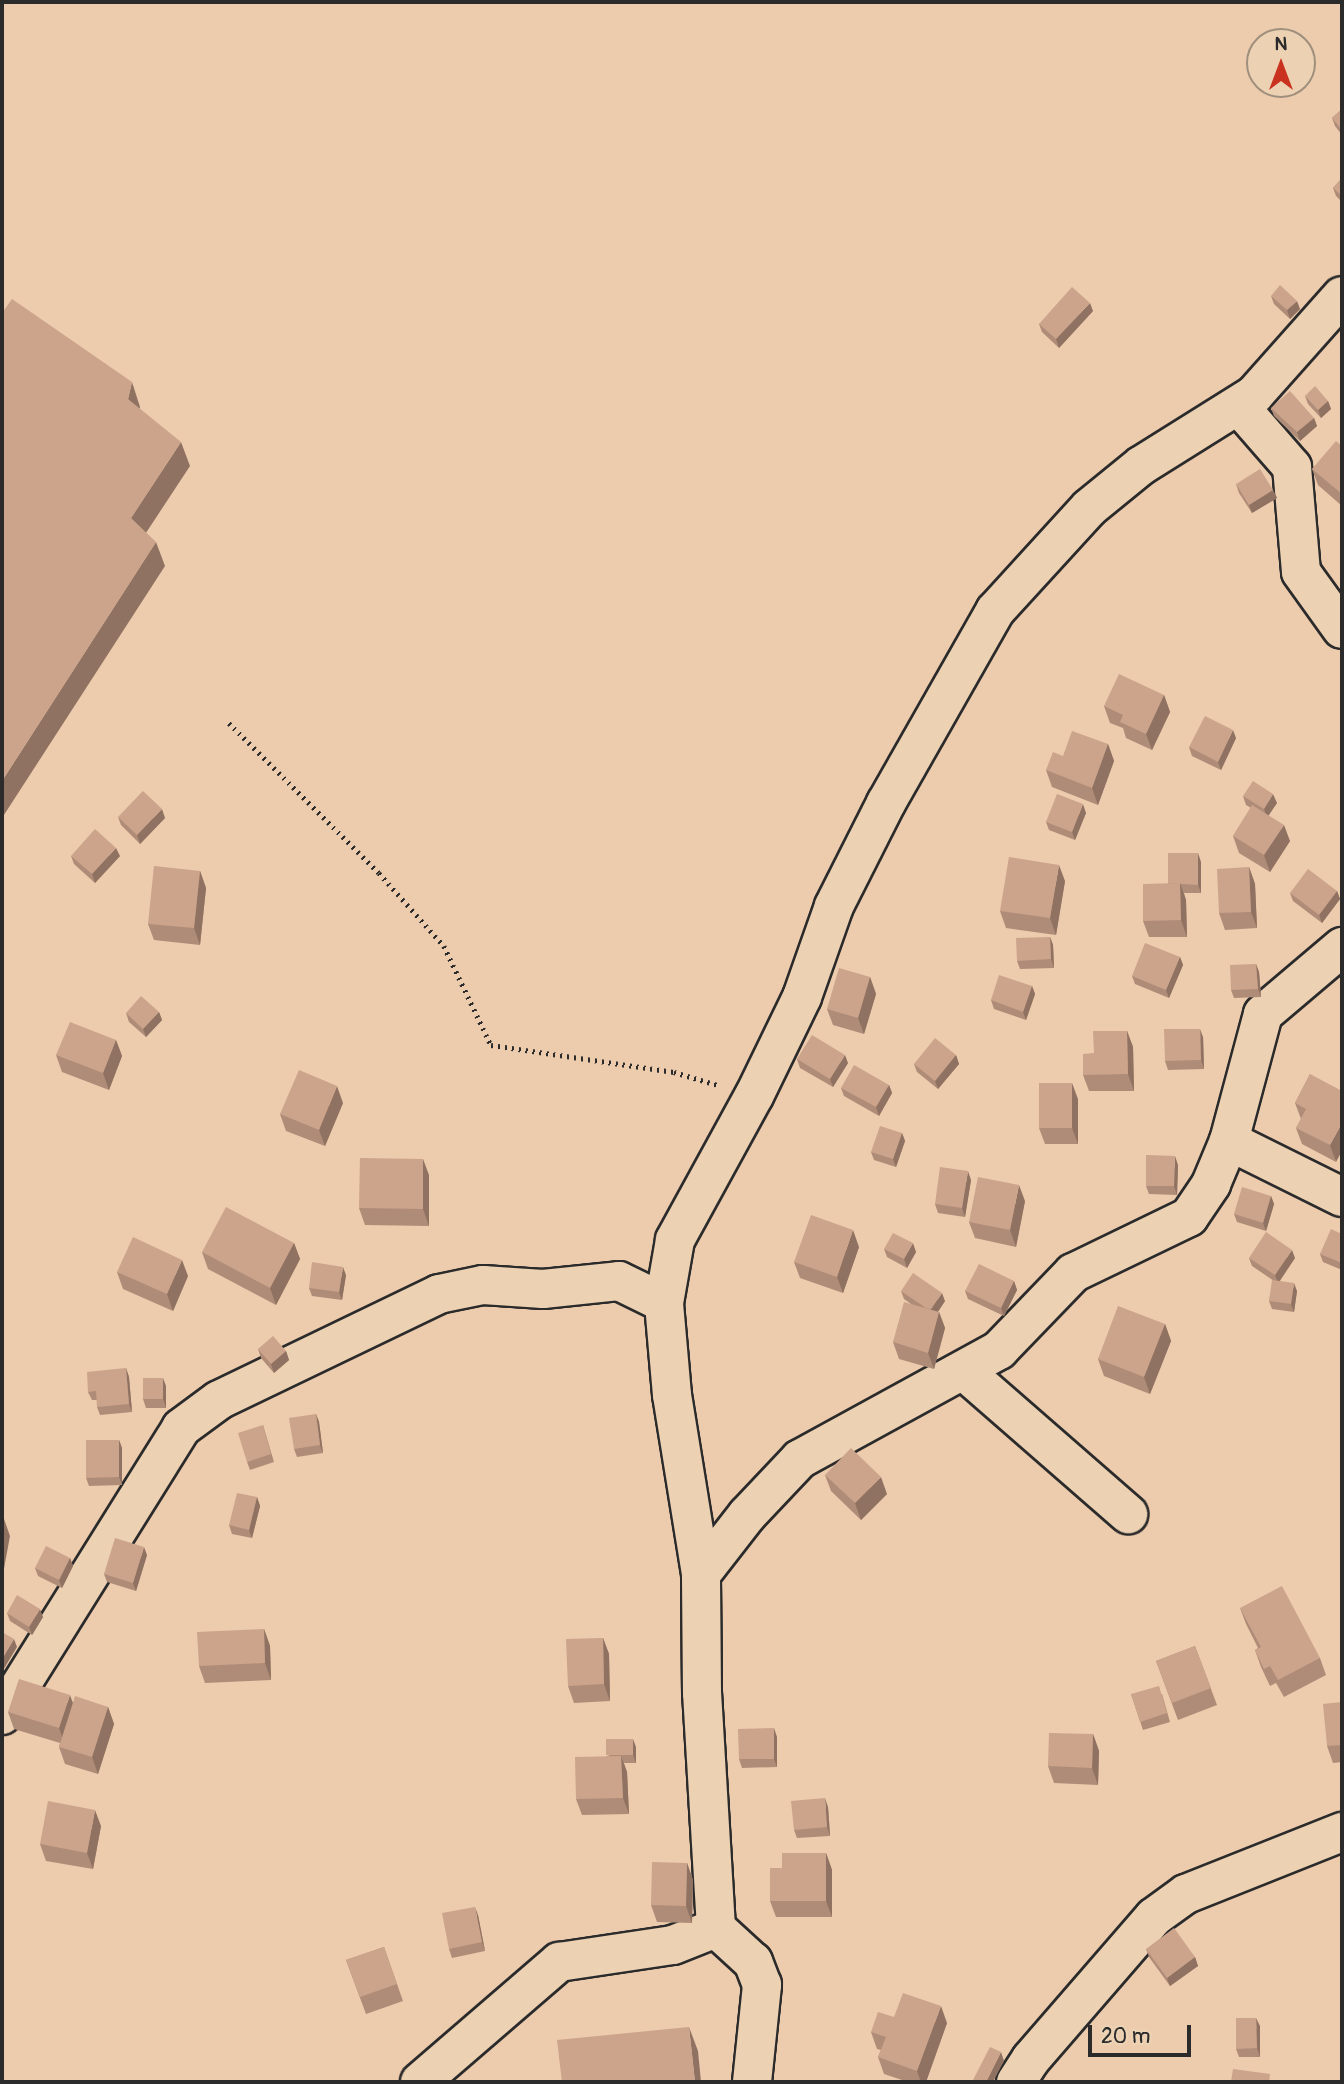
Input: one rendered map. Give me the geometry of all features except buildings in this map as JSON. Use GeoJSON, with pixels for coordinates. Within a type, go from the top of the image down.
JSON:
{"type":"FeatureCollection","features":[{"type":"Feature","properties":{"kind":"street"},"geometry":{"type":"LineString","coordinates":[[752,2082],[762,1985],[753,1962],[716,1928],[702,1693],[701,1574],[672,1395],[664,1303],[675,1240],[754,1096],[802,997],[835,905],[886,803],[995,611],[1089,508],[1142,465],[1239,406],[1282,369],[1342,296]]}},
{"type":"Feature","properties":{"kind":"street"},"geometry":{"type":"LineString","coordinates":[[1239,406],[1292,467],[1301,572],[1342,629]]}},
{"type":"Feature","properties":{"kind":"street"},"geometry":{"type":"LineString","coordinates":[[701,1574],[747,1515],[800,1459],[999,1350],[1073,1273],[1189,1217],[1211,1184],[1229,1141],[1263,1014],[1342,947]]}},
{"type":"Feature","properties":{"kind":"street"},"geometry":{"type":"LineString","coordinates":[[1229,1141],[1342,1197]]}},
{"type":"Feature","properties":{"kind":"street"},"geometry":{"type":"LineString","coordinates":[[2,1715],[181,1428],[219,1400],[439,1294],[483,1285],[543,1289],[619,1281],[664,1303]]}},
{"type":"Feature","properties":{"kind":"street"},"geometry":{"type":"LineString","coordinates":[[964,1371],[1128,1514]]}},
{"type":"Feature","properties":{"kind":"street"},"geometry":{"type":"LineString","coordinates":[[1016,2082],[1031,2059],[1154,1917],[1186,1894],[1342,1832]]}},
{"type":"Feature","properties":{"kind":"street"},"geometry":{"type":"LineString","coordinates":[[420,2082],[559,1962],[673,1945],[716,1928]]}},
{"type":"Feature","properties":{"kind":"path"},"geometry":{"type":"LineString","coordinates":[[229,723],[379,873],[444,946],[491,1045],[674,1072],[754,1096]]}}]}
